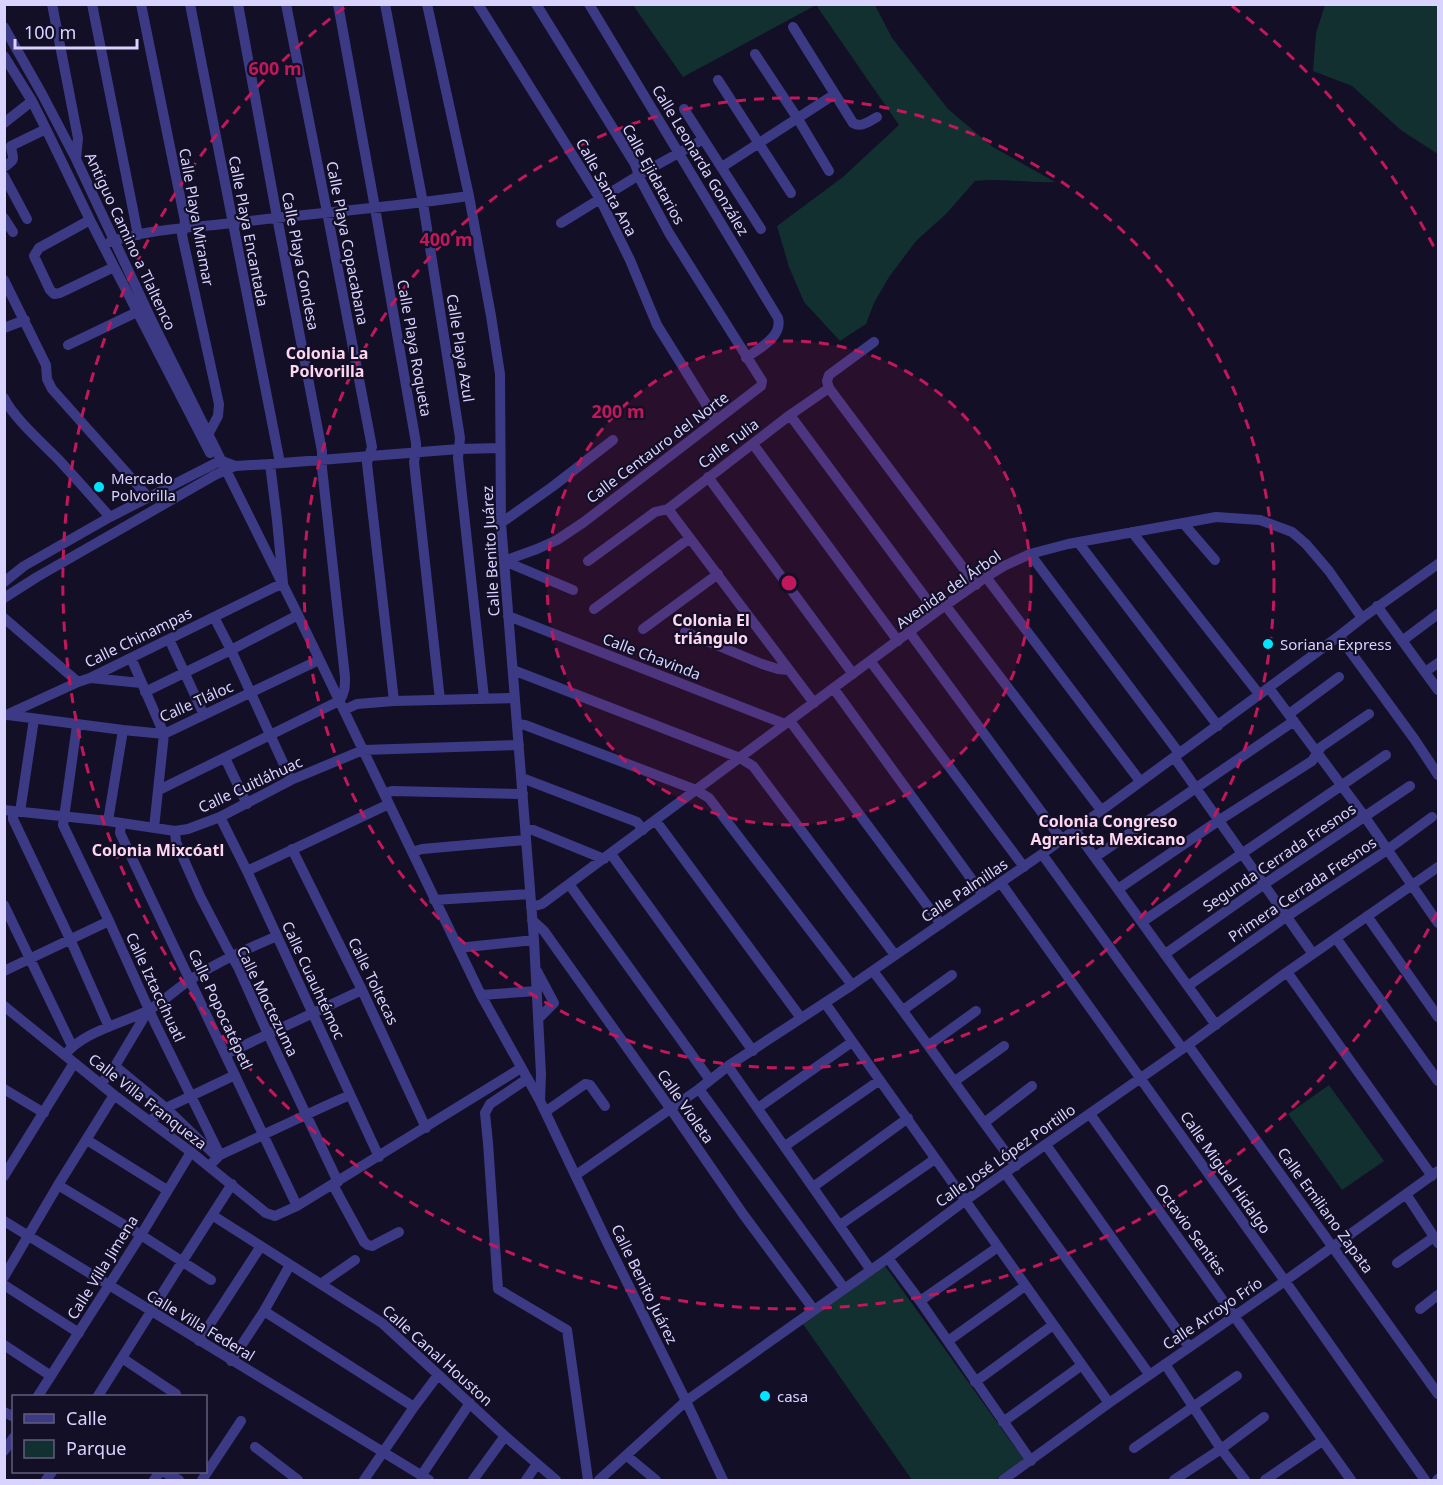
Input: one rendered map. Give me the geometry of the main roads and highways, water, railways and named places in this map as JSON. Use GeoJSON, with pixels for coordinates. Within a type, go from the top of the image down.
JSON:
{"type":"FeatureCollection","features":[{"type":"Feature","properties":{"kind":"place","name":"Mercado Polvorilla"},"geometry":{"type":"Point","coordinates":[99,487]}},
{"type":"Feature","properties":{"kind":"place","name":"Soriana Express"},"geometry":{"type":"Point","coordinates":[1268,644]}},
{"type":"Feature","properties":{"kind":"place","name":"casa"},"geometry":{"type":"Point","coordinates":[765,1396]}},
{"type":"Feature","properties":{"kind":"district","name":"Colonia La Polvorilla"},"geometry":{"type":"Point","coordinates":[327,362]}},
{"type":"Feature","properties":{"kind":"district","name":"Colonia El triángulo"},"geometry":{"type":"Point","coordinates":[711,629]}},
{"type":"Feature","properties":{"kind":"district","name":"Colonia Congreso Agrarista Mexicano"},"geometry":{"type":"Point","coordinates":[1108,830]}},
{"type":"Feature","properties":{"kind":"district","name":"Colonia Mixcóatl"},"geometry":{"type":"Point","coordinates":[158,850]}}]}
